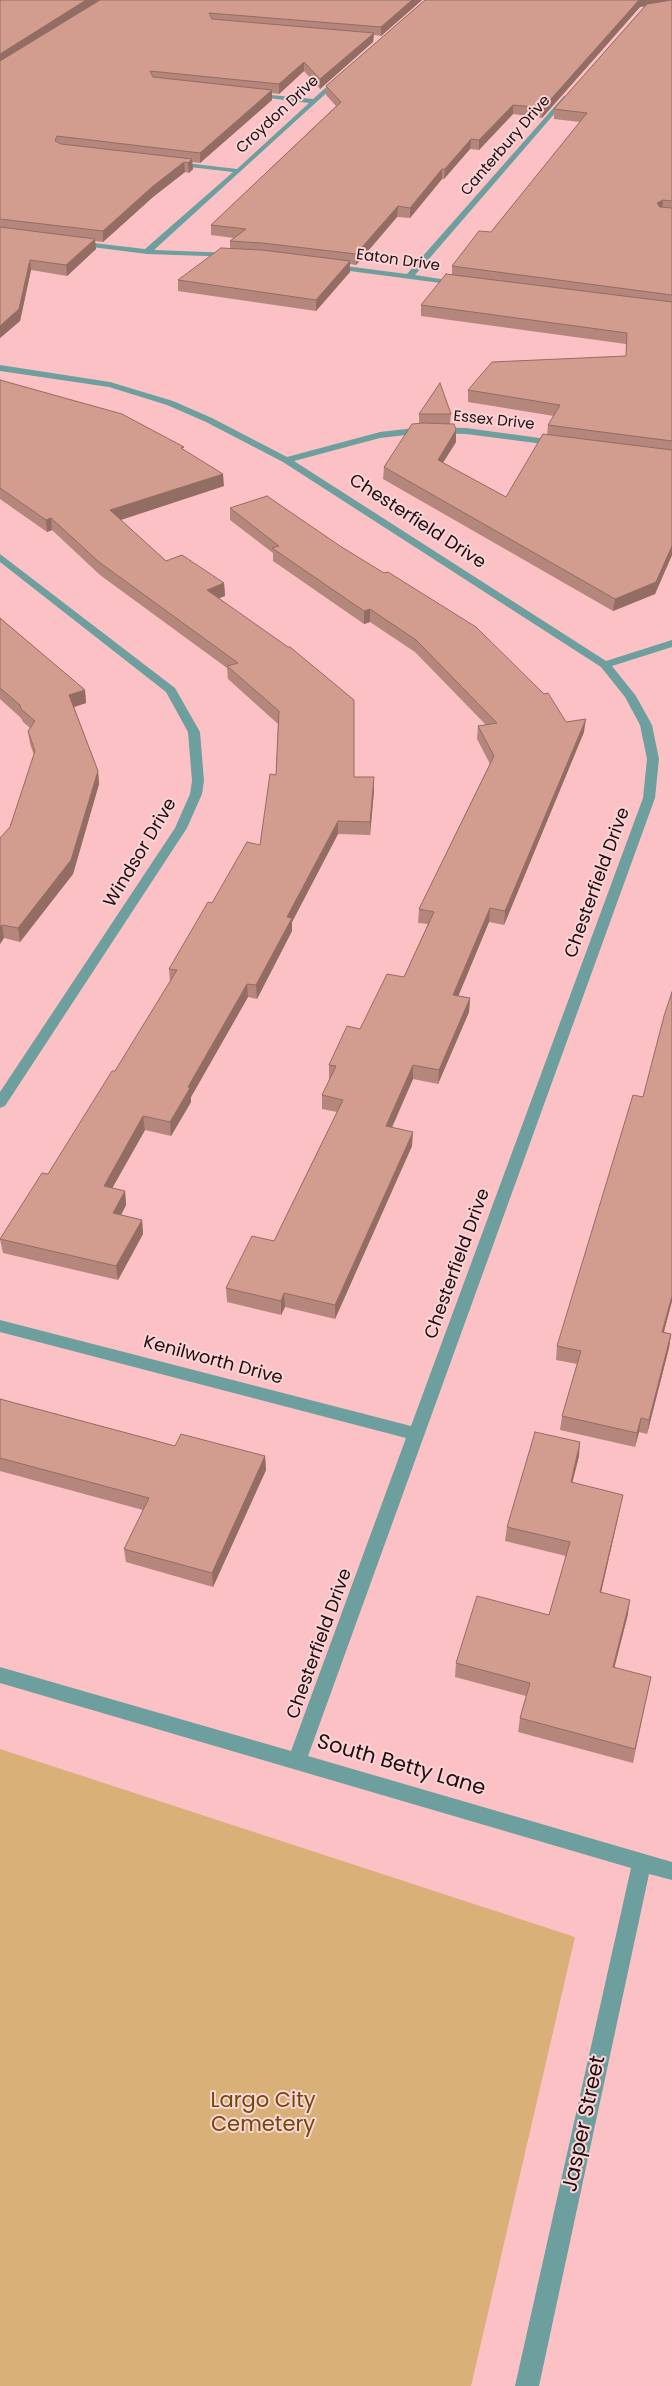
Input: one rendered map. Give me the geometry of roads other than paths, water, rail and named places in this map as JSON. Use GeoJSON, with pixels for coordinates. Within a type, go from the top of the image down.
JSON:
{"type":"FeatureCollection","features":[{"type":"Feature","properties":{"kind":"street","name":"Croydon Drive"},"geometry":{"type":"LineString","coordinates":[[147,252],[348,71]]}},
{"type":"Feature","properties":{"kind":"street","name":"Canterbury Drive"},"geometry":{"type":"LineString","coordinates":[[410,277],[573,90]]}},
{"type":"Feature","properties":{"kind":"street"},"geometry":{"type":"LineString","coordinates":[[243,93],[313,101]]}},
{"type":"Feature","properties":{"kind":"street"},"geometry":{"type":"LineString","coordinates":[[160,162],[239,171]]}},
{"type":"Feature","properties":{"kind":"street"},"geometry":{"type":"LineString","coordinates":[[69,242],[147,252],[244,255]]}},
{"type":"Feature","properties":{"kind":"street","name":"Eaton Drive"},"geometry":{"type":"LineString","coordinates":[[321,265],[468,284]]}},
{"type":"Feature","properties":{"kind":"street","name":"Chesterfield Drive"},"geometry":{"type":"LineString","coordinates":[[0,368],[110,385],[170,403],[209,420],[286,460],[604,665],[630,696],[646,725],[653,759],[649,798],[297,1760]]}},
{"type":"Feature","properties":{"kind":"street","name":"Essex Drive"},"geometry":{"type":"LineString","coordinates":[[286,460],[380,435],[423,430],[466,431],[572,445]]}},
{"type":"Feature","properties":{"kind":"street","name":"Windsor Drive"},"geometry":{"type":"LineString","coordinates":[[0,557],[171,690],[194,732],[198,781],[196,794],[181,828],[0,1103]]}},
{"type":"Feature","properties":{"kind":"street"},"geometry":{"type":"LineString","coordinates":[[604,665],[672,643]]}},
{"type":"Feature","properties":{"kind":"street","name":"Kenilworth Drive"},"geometry":{"type":"LineString","coordinates":[[0,1326],[416,1434]]}},
{"type":"Feature","properties":{"kind":"street","name":"South Betty Lane"},"geometry":{"type":"LineString","coordinates":[[0,1675],[297,1760],[672,1871]]}},
{"type":"Feature","properties":{"kind":"street","name":"Jasper Street"},"geometry":{"type":"LineString","coordinates":[[527,2386],[642,1862]]}},
{"type":"Feature","properties":{"kind":"park label","name":"Largo City Cemetery"},"geometry":{"type":"Point","coordinates":[263,2114]}}]}
